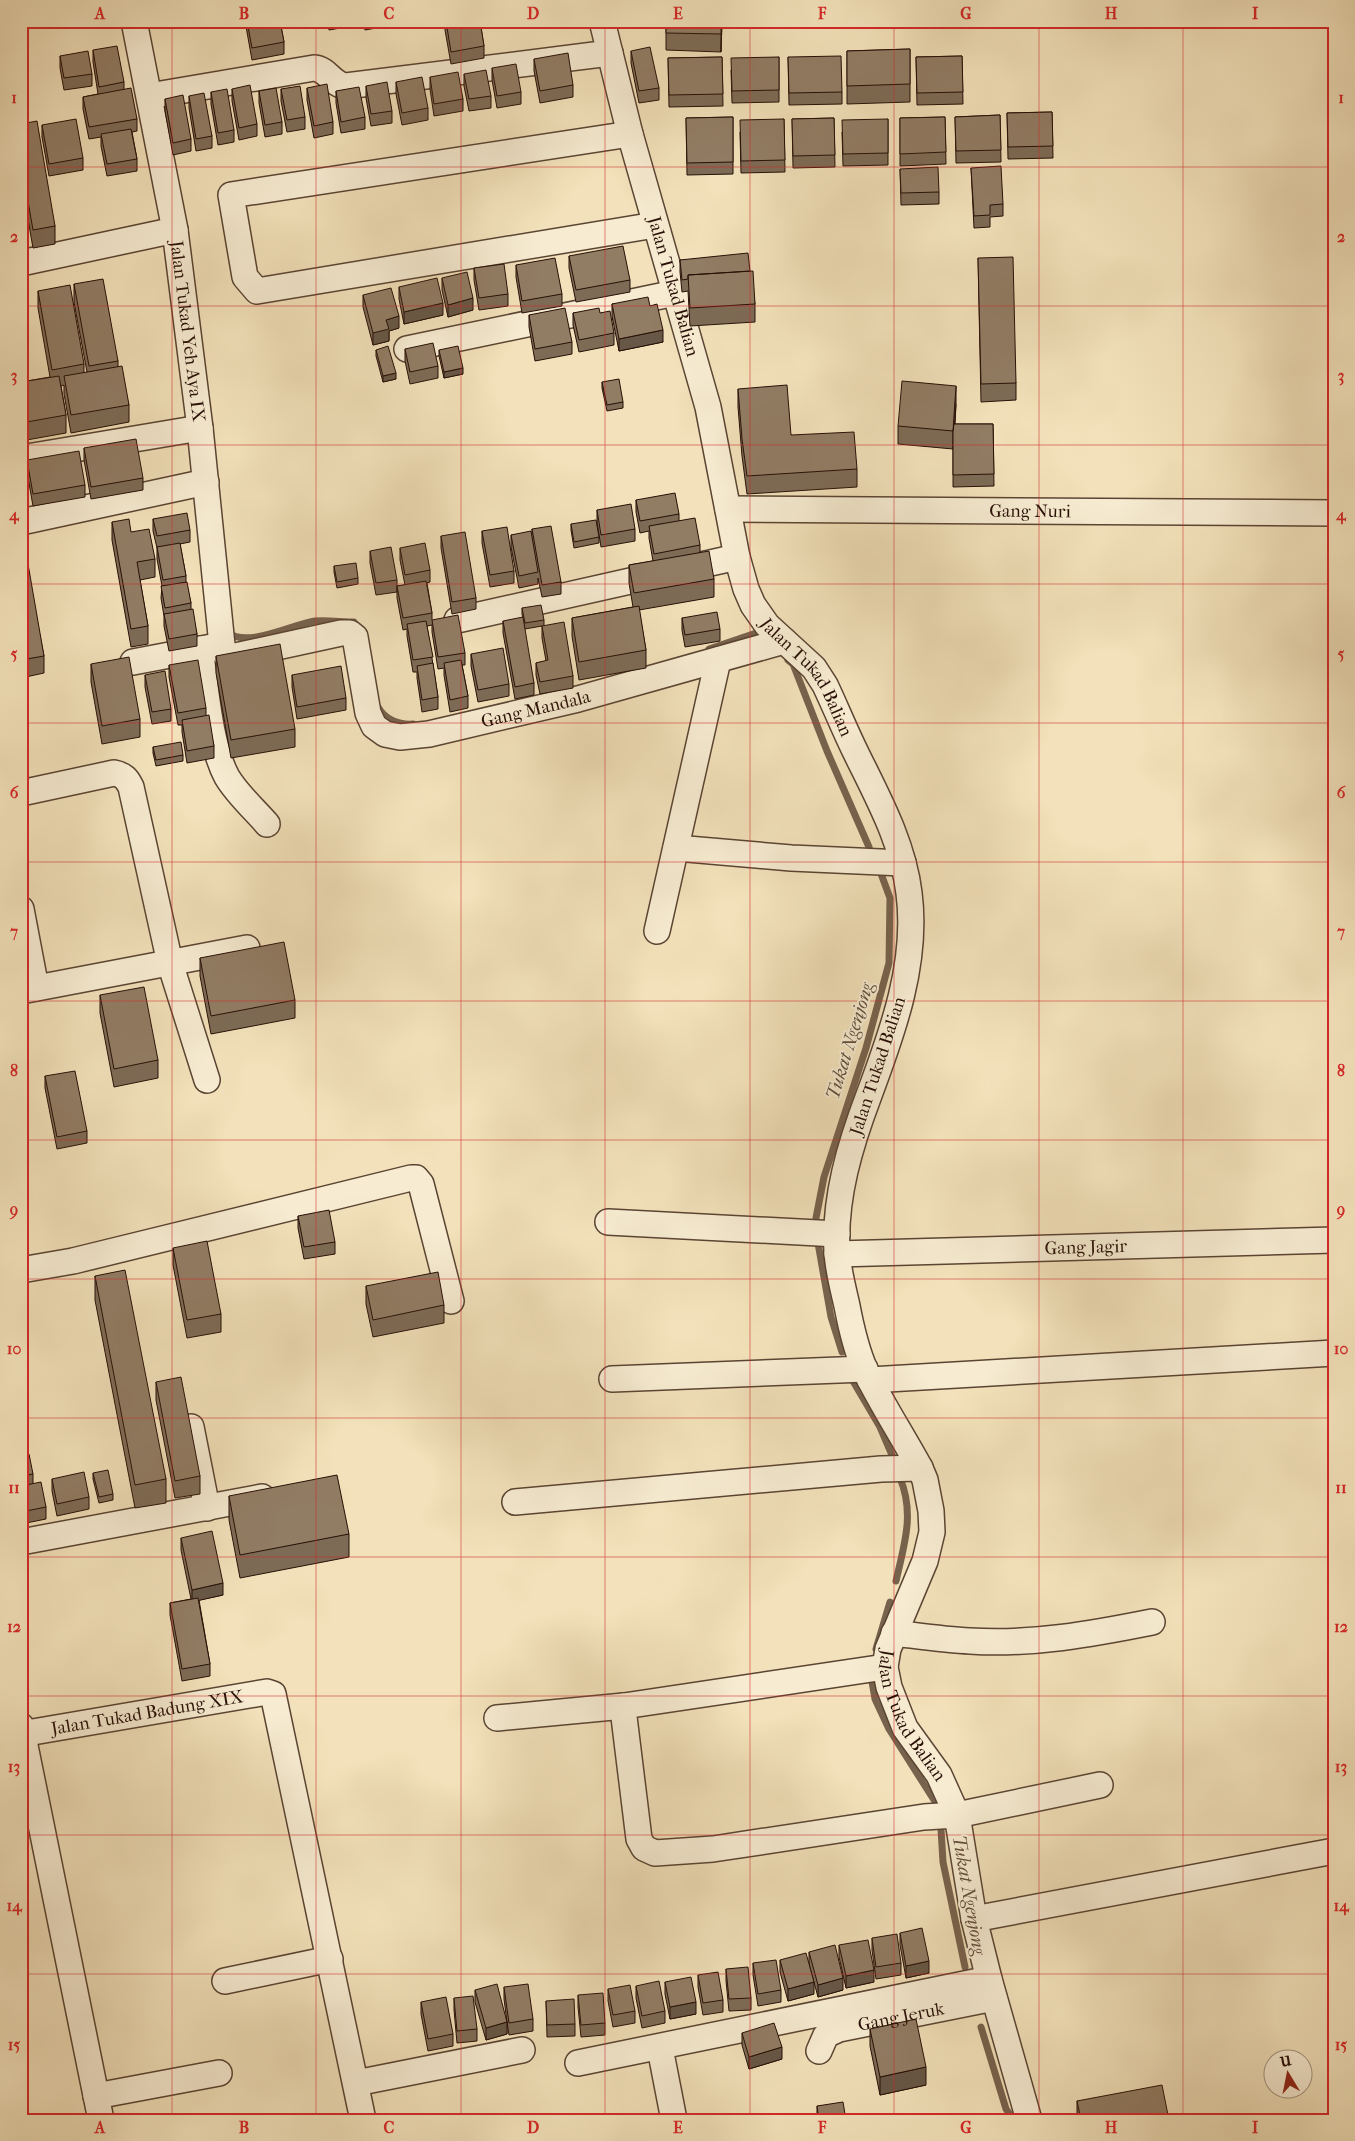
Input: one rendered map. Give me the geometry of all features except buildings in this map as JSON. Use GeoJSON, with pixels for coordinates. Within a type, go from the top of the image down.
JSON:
{"type":"FeatureCollection","features":[{"type":"Feature","properties":{"kind":"street","name":"Jalan Tukad Yeh Aya IX"},"geometry":{"type":"LineString","coordinates":[[134,21],[175,230],[200,428],[206,482],[214,737],[228,778],[267,824]]}},
{"type":"Feature","properties":{"kind":"street","name":"Jalan Tukad Balian"},"geometry":{"type":"LineString","coordinates":[[602,21],[630,134],[708,407],[738,558],[752,605],[767,625],[814,668],[825,685],[882,806],[903,863],[910,893],[911,934],[902,991],[888,1045],[850,1149],[841,1194],[837,1251],[850,1319],[868,1374],[920,1468],[925,1480],[928,1496],[932,1532],[925,1561],[888,1649],[885,1667],[889,1687],[905,1728],[939,1775],[957,1815],[974,1919],[1030,2120]]}},
{"type":"Feature","properties":{"kind":"street"},"geometry":{"type":"LineString","coordinates":[[161,94],[314,68],[322,70],[338,84],[346,86],[610,53]]}},
{"type":"Feature","properties":{"kind":"street"},"geometry":{"type":"LineString","coordinates":[[630,134],[231,195],[245,277],[258,291],[655,225]]}},
{"type":"Feature","properties":{"kind":"street"},"geometry":{"type":"LineString","coordinates":[[21,263],[175,230]]}},
{"type":"Feature","properties":{"kind":"street"},"geometry":{"type":"LineString","coordinates":[[407,349],[675,293]]}},
{"type":"Feature","properties":{"kind":"street"},"geometry":{"type":"LineString","coordinates":[[21,458],[200,428]]}},
{"type":"Feature","properties":{"kind":"street"},"geometry":{"type":"LineString","coordinates":[[21,522],[206,482]]}},
{"type":"Feature","properties":{"kind":"street","name":"Gang Nuri"},"geometry":{"type":"LineString","coordinates":[[728,509],[1334,513]]}},
{"type":"Feature","properties":{"kind":"street"},"geometry":{"type":"LineString","coordinates":[[457,620],[738,558]]}},
{"type":"Feature","properties":{"kind":"street","name":"Gang Mandala"},"geometry":{"type":"LineString","coordinates":[[211,647],[231,657],[341,632],[350,633],[355,637],[368,714],[374,726],[385,734],[400,737],[429,734],[578,699],[784,641]]}},
{"type":"Feature","properties":{"kind":"street"},"geometry":{"type":"LineString","coordinates":[[133,662],[211,647]]}},
{"type":"Feature","properties":{"kind":"street"},"geometry":{"type":"LineString","coordinates":[[657,932],[718,660]]}},
{"type":"Feature","properties":{"kind":"street"},"geometry":{"type":"LineString","coordinates":[[21,793],[114,774],[123,776],[128,780],[170,964],[207,1080]]}},
{"type":"Feature","properties":{"kind":"street"},"geometry":{"type":"LineString","coordinates":[[676,848],[792,858],[903,863]]}},
{"type":"Feature","properties":{"kind":"street"},"geometry":{"type":"LineString","coordinates":[[21,909],[29,990],[247,948]]}},
{"type":"Feature","properties":{"kind":"street"},"geometry":{"type":"LineString","coordinates":[[21,1270],[74,1261],[416,1178],[421,1184],[451,1301]]}},
{"type":"Feature","properties":{"kind":"street"},"geometry":{"type":"LineString","coordinates":[[608,1222],[837,1251]]}},
{"type":"Feature","properties":{"kind":"street","name":"Gang Jagir"},"geometry":{"type":"LineString","coordinates":[[837,1251],[1334,1240]]}},
{"type":"Feature","properties":{"kind":"street","name":"Gang Jagir"},"geometry":{"type":"LineString","coordinates":[[837,1251],[1165,1256]]}},
{"type":"Feature","properties":{"kind":"street"},"geometry":{"type":"LineString","coordinates":[[612,1380],[868,1374],[1334,1353]]}},
{"type":"Feature","properties":{"kind":"street"},"geometry":{"type":"LineString","coordinates":[[185,1400],[207,1508]]}},
{"type":"Feature","properties":{"kind":"street"},"geometry":{"type":"LineString","coordinates":[[516,1502],[881,1469],[920,1468]]}},
{"type":"Feature","properties":{"kind":"street"},"geometry":{"type":"LineString","coordinates":[[21,1542],[285,1493]]}},
{"type":"Feature","properties":{"kind":"street"},"geometry":{"type":"LineString","coordinates":[[894,1633],[971,1642],[1033,1641],[1085,1635],[1152,1622]]}},
{"type":"Feature","properties":{"kind":"street"},"geometry":{"type":"LineString","coordinates":[[497,1718],[624,1706],[885,1667]]}},
{"type":"Feature","properties":{"kind":"street","name":"Jalan Tukad Badung XIX"},"geometry":{"type":"LineString","coordinates":[[22,1731],[272,1692],[330,1959]]}},
{"type":"Feature","properties":{"kind":"street"},"geometry":{"type":"LineString","coordinates":[[624,1706],[639,1838],[644,1848],[655,1854],[713,1849],[924,1818],[957,1815],[1100,1785]]}},
{"type":"Feature","properties":{"kind":"street"},"geometry":{"type":"LineString","coordinates":[[22,1731],[101,2120]]}},
{"type":"Feature","properties":{"kind":"street"},"geometry":{"type":"LineString","coordinates":[[974,1919],[1334,1851]]}},
{"type":"Feature","properties":{"kind":"street"},"geometry":{"type":"LineString","coordinates":[[225,1981],[330,1959],[363,2120]]}},
{"type":"Feature","properties":{"kind":"street"},"geometry":{"type":"LineString","coordinates":[[578,2063],[992,1988]]}},
{"type":"Feature","properties":{"kind":"street","name":"Gang Jeruk"},"geometry":{"type":"LineString","coordinates":[[819,2051],[826,2035],[839,2029],[992,1988]]}},
{"type":"Feature","properties":{"kind":"street"},"geometry":{"type":"LineString","coordinates":[[660,2048],[674,2120]]}},
{"type":"Feature","properties":{"kind":"street"},"geometry":{"type":"LineString","coordinates":[[356,2083],[522,2050]]}},
{"type":"Feature","properties":{"kind":"street"},"geometry":{"type":"LineString","coordinates":[[96,2096],[219,2073]]}},
{"type":"Feature","properties":{"kind":"waterway"},"geometry":{"type":"LineString","coordinates":[[228,632],[236,637],[258,637],[315,621],[354,622],[359,629]]}},
{"type":"Feature","properties":{"kind":"waterway"},"geometry":{"type":"LineString","coordinates":[[709,649],[759,632],[764,637]]}},
{"type":"Feature","properties":{"kind":"waterway","name":"Tukat Ngenjong"},"geometry":{"type":"LineString","coordinates":[[788,660],[793,664],[827,751],[869,847]]}},
{"type":"Feature","properties":{"kind":"waterway"},"geometry":{"type":"LineString","coordinates":[[378,707],[384,715],[393,721],[413,724]]}},
{"type":"Feature","properties":{"kind":"waterway","name":"Tukat Ngenjong"},"geometry":{"type":"LineString","coordinates":[[816,1218],[824,1177],[866,1048],[889,963],[890,898],[880,871]]}},
{"type":"Feature","properties":{"kind":"waterway","name":"Tukat Ngenjong"},"geometry":{"type":"LineString","coordinates":[[818,1243],[831,1317],[842,1352]]}},
{"type":"Feature","properties":{"kind":"waterway","name":"Tukat Ngenjong"},"geometry":{"type":"LineString","coordinates":[[850,1376],[880,1427],[895,1462]]}},
{"type":"Feature","properties":{"kind":"waterway","name":"Tukat Ngenjong"},"geometry":{"type":"LineString","coordinates":[[896,1581],[907,1530],[907,1504],[900,1478]]}},
{"type":"Feature","properties":{"kind":"waterway","name":"Tukat Ngenjong"},"geometry":{"type":"LineString","coordinates":[[876,1649],[890,1602]]}},
{"type":"Feature","properties":{"kind":"waterway","name":"Tukat Ngenjong"},"geometry":{"type":"LineString","coordinates":[[871,1676],[875,1699],[889,1729],[934,1800]]}},
{"type":"Feature","properties":{"kind":"waterway","name":"Tukat Ngenjong"},"geometry":{"type":"LineString","coordinates":[[941,1829],[943,1862],[965,1967]]}},
{"type":"Feature","properties":{"kind":"waterway","name":"Tukat Ngenjong"},"geometry":{"type":"LineString","coordinates":[[981,2027],[1006,2109],[1014,2120]]}}]}
